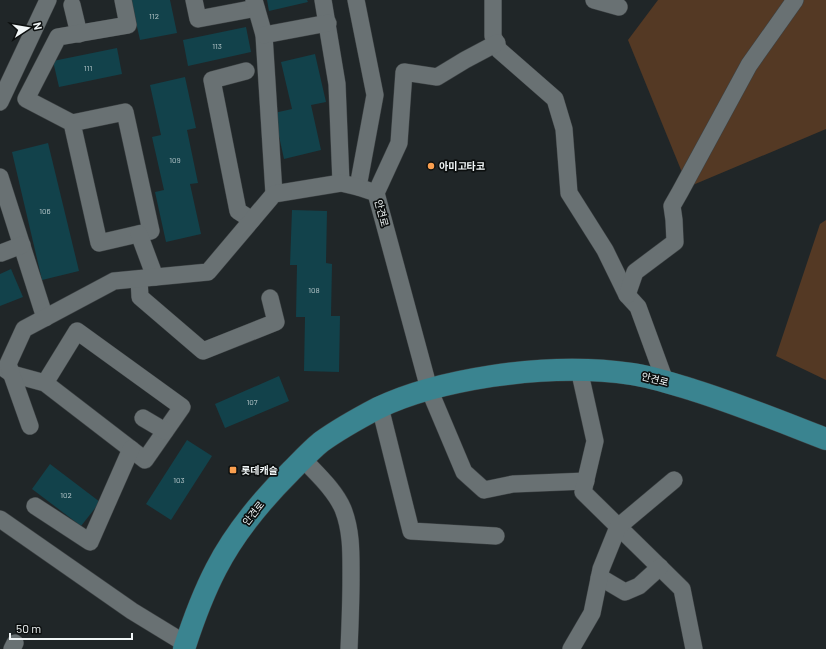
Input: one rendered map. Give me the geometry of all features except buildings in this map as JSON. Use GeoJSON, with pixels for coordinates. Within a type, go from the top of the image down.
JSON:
{"type":"FeatureCollection","features":[{"type":"Feature","properties":{"kind":"main road","name":"안견로"},"geometry":{"type":"LineString","coordinates":[[185,646],[194,618],[216,568],[235,537],[256,509],[303,459],[341,428],[380,407],[429,389],[470,379],[551,369],[579,369],[634,374],[665,381],[737,404],[826,439]]}},
{"type":"Feature","properties":{"kind":"street"},"geometry":{"type":"LineString","coordinates":[[0,102],[48,0]]}},
{"type":"Feature","properties":{"kind":"street"},"geometry":{"type":"LineString","coordinates":[[72,123],[99,243],[151,231],[125,112],[72,123],[26,99],[58,37],[128,25],[123,0]]}},
{"type":"Feature","properties":{"kind":"street"},"geometry":{"type":"LineString","coordinates":[[194,0],[198,19],[255,4],[264,35],[274,194]]}},
{"type":"Feature","properties":{"kind":"street"},"geometry":{"type":"LineString","coordinates":[[30,426],[6,370],[24,330],[114,281],[208,272],[274,194],[341,183],[337,84],[323,0]]}},
{"type":"Feature","properties":{"kind":"street"},"geometry":{"type":"LineString","coordinates":[[356,0],[376,95],[358,187]]}},
{"type":"Feature","properties":{"kind":"street"},"geometry":{"type":"LineString","coordinates":[[594,0],[619,7]]}},
{"type":"Feature","properties":{"kind":"street"},"geometry":{"type":"LineString","coordinates":[[626,295],[635,272],[675,242],[672,206],[749,65],[795,0]]}},
{"type":"Feature","properties":{"kind":"street"},"geometry":{"type":"LineString","coordinates":[[494,1],[494,36],[499,50],[555,99],[564,129],[569,193],[605,250],[626,295],[638,307],[665,381]]}},
{"type":"Feature","properties":{"kind":"street"},"geometry":{"type":"LineString","coordinates":[[72,6],[79,34]]}},
{"type":"Feature","properties":{"kind":"street"},"geometry":{"type":"LineString","coordinates":[[264,35],[328,23]]}},
{"type":"Feature","properties":{"kind":"street"},"geometry":{"type":"LineString","coordinates":[[376,194],[399,143],[404,72],[437,77],[465,60],[497,44]]}},
{"type":"Feature","properties":{"kind":"street"},"geometry":{"type":"LineString","coordinates":[[246,71],[212,80],[238,211],[252,220]]}},
{"type":"Feature","properties":{"kind":"street"},"geometry":{"type":"LineString","coordinates":[[0,177],[45,318]]}},
{"type":"Feature","properties":{"kind":"street","name":"안견로"},"geometry":{"type":"LineString","coordinates":[[341,183],[358,187],[376,194],[429,389]]}},
{"type":"Feature","properties":{"kind":"street"},"geometry":{"type":"LineString","coordinates":[[139,234],[147,278],[140,296],[203,352],[276,322],[270,298]]}},
{"type":"Feature","properties":{"kind":"street"},"geometry":{"type":"LineString","coordinates":[[1,253],[22,245]]}},
{"type":"Feature","properties":{"kind":"street"},"geometry":{"type":"LineString","coordinates":[[6,370],[45,383],[145,460],[182,407],[77,331],[45,383]]}},
{"type":"Feature","properties":{"kind":"street"},"geometry":{"type":"LineString","coordinates":[[579,369],[595,441],[583,492],[682,589],[694,649]]}},
{"type":"Feature","properties":{"kind":"street"},"geometry":{"type":"LineString","coordinates":[[429,389],[464,472],[484,490],[513,484],[586,481]]}},
{"type":"Feature","properties":{"kind":"street"},"geometry":{"type":"LineString","coordinates":[[380,407],[411,531],[496,536]]}},
{"type":"Feature","properties":{"kind":"street"},"geometry":{"type":"LineString","coordinates":[[144,418],[165,431]]}},
{"type":"Feature","properties":{"kind":"street"},"geometry":{"type":"LineString","coordinates":[[35,506],[90,542],[132,449]]}},
{"type":"Feature","properties":{"kind":"street"},"geometry":{"type":"LineString","coordinates":[[303,459],[337,499],[342,508],[348,526],[351,544],[350,649]]}},
{"type":"Feature","properties":{"kind":"street"},"geometry":{"type":"LineString","coordinates":[[571,649],[592,613],[601,569],[618,526],[674,480]]}},
{"type":"Feature","properties":{"kind":"street","name":"안견로"},"geometry":{"type":"LineString","coordinates":[[0,519],[132,612],[185,646]]}},
{"type":"Feature","properties":{"kind":"street"},"geometry":{"type":"LineString","coordinates":[[599,578],[625,592],[639,586],[660,567]]}},
{"type":"Feature","properties":{"kind":"shaded area"},"geometry":{"type":"Polygon","coordinates":[[[658,0],[826,0],[826,129],[688,187],[628,40],[658,0]]]}},
{"type":"Feature","properties":{"kind":"shaded area"},"geometry":{"type":"Polygon","coordinates":[[[826,220],[826,380],[776,356],[820,224],[826,220]]]}},
{"type":"Feature","properties":{"kind":"place","name":"아미고타코"},"geometry":{"type":"Point","coordinates":[431,166]}},
{"type":"Feature","properties":{"kind":"place","name":"롯데캐슬"},"geometry":{"type":"Point","coordinates":[233,470]}}]}
